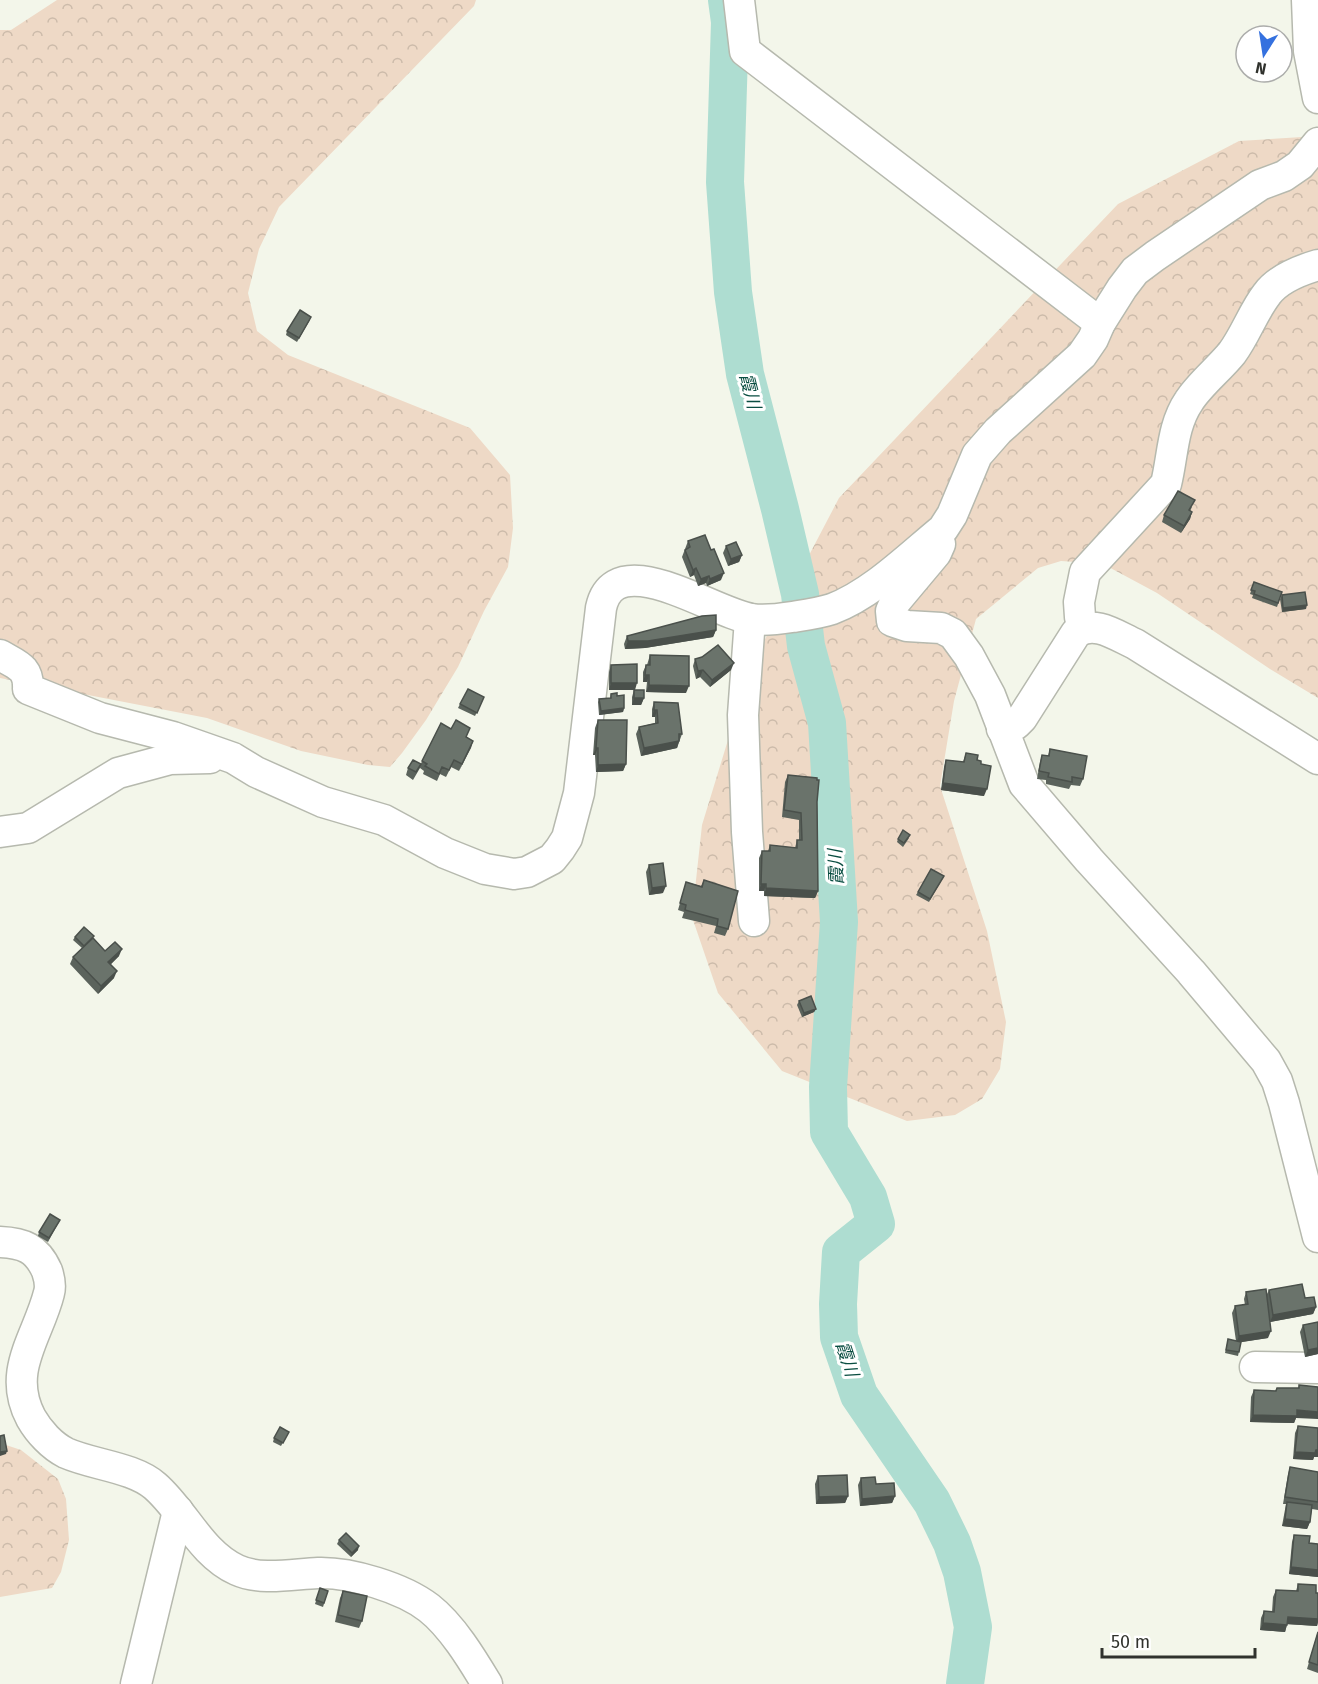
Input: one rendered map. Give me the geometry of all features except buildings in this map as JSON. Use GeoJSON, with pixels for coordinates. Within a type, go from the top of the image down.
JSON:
{"type":"FeatureCollection","features":[{"type":"Feature","properties":{"kind":"street"},"geometry":{"type":"LineString","coordinates":[[739,0],[745,51],[1100,323]]}},
{"type":"Feature","properties":{"kind":"street"},"geometry":{"type":"LineString","coordinates":[[1310,10],[1309,51],[1318,98]]}},
{"type":"Feature","properties":{"kind":"street"},"geometry":{"type":"LineString","coordinates":[[0,655],[23,668],[28,676],[28,689],[100,718],[172,737],[233,758],[256,772],[322,802],[384,820],[445,853],[493,871],[514,874],[527,872],[552,859],[567,838],[579,794],[601,608],[604,595],[610,587],[618,582],[629,580],[655,584],[736,616],[763,620],[832,609],[863,593],[943,529],[952,515],[977,455],[998,431],[1082,355],[1122,288],[1135,272],[1155,255],[1260,185],[1284,176],[1300,165],[1318,143]]}},
{"type":"Feature","properties":{"kind":"street"},"geometry":{"type":"LineString","coordinates":[[1083,628],[1079,602],[1085,572],[1166,484],[1173,435],[1189,401],[1244,338],[1267,293],[1279,282],[1304,269],[1318,265]]}},
{"type":"Feature","properties":{"kind":"street"},"geometry":{"type":"LineString","coordinates":[[943,529],[942,540],[936,553],[895,602],[892,621],[898,624],[941,628],[953,634],[969,656],[990,695],[1024,783],[1089,860],[1191,972],[1266,1061],[1277,1081],[1309,1166],[1318,1237]]}},
{"type":"Feature","properties":{"kind":"street"},"geometry":{"type":"LineString","coordinates":[[750,619],[743,715],[747,832],[754,921]]}},
{"type":"Feature","properties":{"kind":"street"},"geometry":{"type":"LineString","coordinates":[[1002,729],[1016,724],[1022,718],[1076,633],[1083,628],[1090,627],[1107,631],[1135,644],[1318,759]]}},
{"type":"Feature","properties":{"kind":"street"},"geometry":{"type":"LineString","coordinates":[[0,832],[28,828],[118,773],[170,759],[233,758]]}},
{"type":"Feature","properties":{"kind":"street"},"geometry":{"type":"LineString","coordinates":[[0,1242],[14,1243],[31,1250],[41,1258],[49,1277],[50,1290],[24,1358],[22,1396],[36,1428],[59,1449],[81,1460],[140,1477],[154,1486],[218,1559],[237,1570],[253,1576],[334,1573],[360,1577],[416,1600],[442,1621],[473,1661],[487,1684]]}},
{"type":"Feature","properties":{"kind":"street"},"geometry":{"type":"LineString","coordinates":[[1255,1367],[1318,1368]]}},
{"type":"Feature","properties":{"kind":"street"},"geometry":{"type":"LineString","coordinates":[[136,1684],[178,1511]]}},
{"type":"Feature","properties":{"kind":"green space"},"geometry":{"type":"Polygon","coordinates":[[[57,0],[476,0],[474,6],[279,207],[259,249],[248,293],[257,331],[288,355],[470,428],[510,475],[513,528],[508,567],[458,667],[426,720],[390,767],[368,765],[301,751],[207,718],[0,678],[0,30],[11,30],[57,0]]]}},
{"type":"Feature","properties":{"kind":"green space"},"geometry":{"type":"Polygon","coordinates":[[[1318,136],[1318,698],[1270,669],[1157,593],[1103,564],[1061,561],[1038,568],[976,619],[954,701],[940,786],[987,931],[1006,1022],[1000,1069],[982,1099],[955,1115],[907,1121],[782,1071],[718,993],[692,917],[702,825],[750,668],[839,498],[1118,204],[1239,141],[1318,136]]]}},
{"type":"Feature","properties":{"kind":"green space"},"geometry":{"type":"Polygon","coordinates":[[[0,1443],[21,1450],[58,1479],[66,1499],[69,1540],[61,1572],[52,1588],[0,1597],[0,1443]]]}},
{"type":"Feature","properties":{"kind":"waterway","name":"霞川"},"geometry":{"type":"LineString","coordinates":[[727,0],[730,22],[725,182],[733,292],[745,374],[800,594],[806,646],[827,723],[839,922],[828,1087],[829,1132],[868,1197],[876,1224],[841,1252],[839,1337],[859,1395],[932,1502],[952,1543],[962,1572],[973,1627],[965,1684]]}}]}
